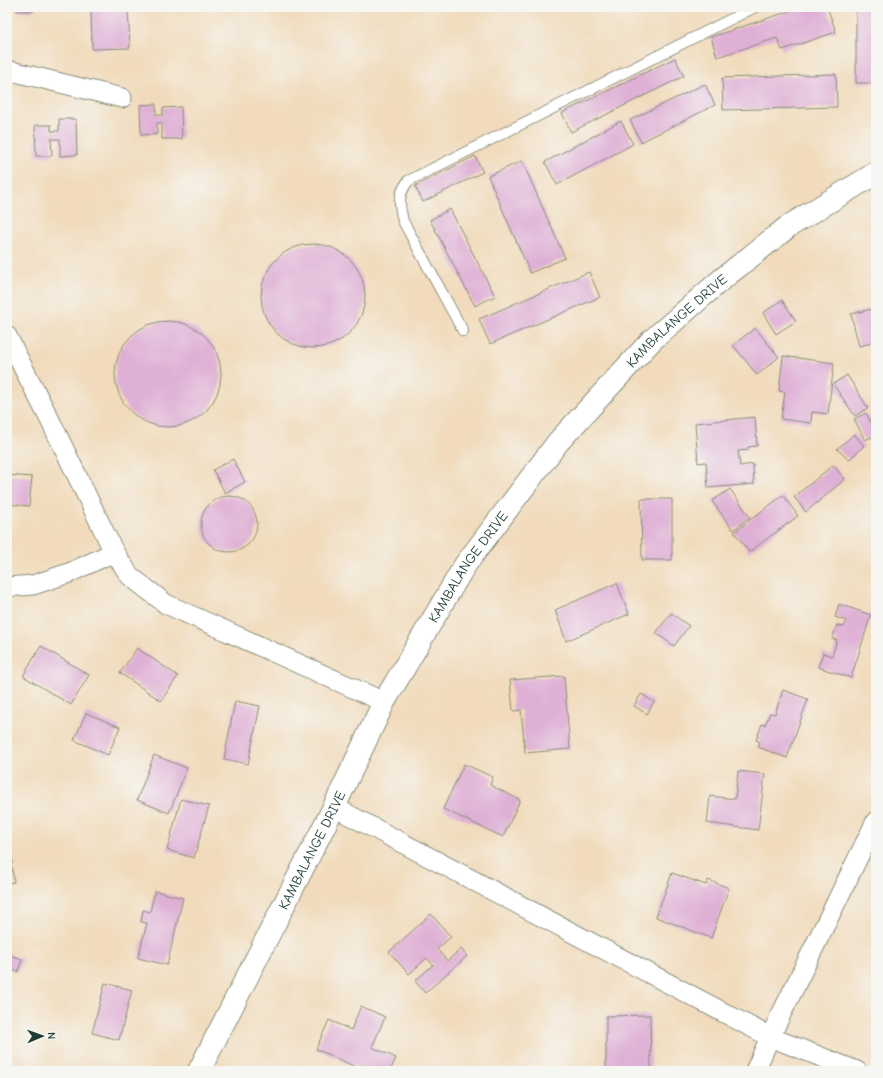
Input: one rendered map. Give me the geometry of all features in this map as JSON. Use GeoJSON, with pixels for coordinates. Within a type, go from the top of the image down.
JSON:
{"type":"FeatureCollection","features":[{"type":"Feature","properties":{"kind":"street"},"geometry":{"type":"LineString","coordinates":[[7,70],[122,98]]}},
{"type":"Feature","properties":{"kind":"street","name":"KAMBALANGE DRIVE"},"geometry":{"type":"LineString","coordinates":[[199,1071],[334,807],[384,702],[465,564],[558,442],[651,341],[721,280],[789,226],[876,173]]}},
{"type":"Feature","properties":{"kind":"street"},"geometry":{"type":"LineString","coordinates":[[7,336],[51,422],[114,552],[130,576],[166,604],[384,702]]}},
{"type":"Feature","properties":{"kind":"street"},"geometry":{"type":"LineString","coordinates":[[7,587],[33,585],[69,573],[114,552]]}},
{"type":"Feature","properties":{"kind":"street"},"geometry":{"type":"LineString","coordinates":[[334,807],[770,1037],[857,1071]]}},
{"type":"Feature","properties":{"kind":"street"},"geometry":{"type":"LineString","coordinates":[[755,1071],[770,1037],[876,821]]}},
{"type":"Feature","properties":{"kind":"lane"},"geometry":{"type":"LineString","coordinates":[[463,331],[403,221],[399,205],[401,191],[408,180],[755,7]]}},
{"type":"Feature","properties":{"kind":"building"},"geometry":{"type":"Polygon","coordinates":[[[17,7],[34,7],[34,11],[17,11],[17,7]]]}},
{"type":"Feature","properties":{"kind":"building"},"geometry":{"type":"Polygon","coordinates":[[[91,7],[128,7],[130,48],[92,49],[91,7]]]}},
{"type":"Feature","properties":{"kind":"building"},"geometry":{"type":"Polygon","coordinates":[[[802,7],[827,7],[836,32],[782,50],[777,38],[717,57],[711,37],[802,7]]]}},
{"type":"Feature","properties":{"kind":"building"},"geometry":{"type":"Polygon","coordinates":[[[856,7],[876,7],[876,83],[856,83],[856,7]]]}},
{"type":"Feature","properties":{"kind":"building"},"geometry":{"type":"Polygon","coordinates":[[[675,58],[684,76],[571,132],[562,113],[675,58]]]}},
{"type":"Feature","properties":{"kind":"building"},"geometry":{"type":"Polygon","coordinates":[[[836,74],[837,107],[723,110],[722,78],[836,74]]]}},
{"type":"Feature","properties":{"kind":"building"},"geometry":{"type":"Polygon","coordinates":[[[705,84],[715,105],[641,142],[630,120],[705,84]]]}},
{"type":"Feature","properties":{"kind":"building"},"geometry":{"type":"Polygon","coordinates":[[[156,104],[156,115],[163,115],[163,108],[181,107],[182,139],[162,139],[162,123],[157,123],[157,134],[141,135],[140,105],[156,104]]]}},
{"type":"Feature","properties":{"kind":"building"},"geometry":{"type":"Polygon","coordinates":[[[59,119],[76,119],[77,155],[60,156],[60,139],[51,139],[52,156],[36,156],[35,125],[51,125],[51,131],[59,131],[59,119]]]}},
{"type":"Feature","properties":{"kind":"building"},"geometry":{"type":"Polygon","coordinates":[[[621,121],[633,144],[557,185],[545,162],[621,121]]]}},
{"type":"Feature","properties":{"kind":"building"},"geometry":{"type":"Polygon","coordinates":[[[475,156],[483,172],[423,202],[415,186],[475,156]]]}},
{"type":"Feature","properties":{"kind":"building"},"geometry":{"type":"Polygon","coordinates":[[[522,161],[565,258],[530,273],[488,176],[522,161]]]}},
{"type":"Feature","properties":{"kind":"building"},"geometry":{"type":"Polygon","coordinates":[[[450,209],[495,296],[475,306],[430,220],[450,209]]]}},
{"type":"Feature","properties":{"kind":"building"},"geometry":{"type":"Polygon","coordinates":[[[313,244],[333,248],[342,252],[350,259],[357,267],[361,276],[365,296],[361,316],[357,325],[350,333],[342,340],[333,344],[313,348],[293,344],[284,340],[276,333],[269,325],[265,316],[261,296],[265,276],[269,267],[276,259],[284,252],[293,248],[313,244]]]}},
{"type":"Feature","properties":{"kind":"building"},"geometry":{"type":"Polygon","coordinates":[[[589,272],[600,297],[490,344],[479,319],[589,272]]]}},
{"type":"Feature","properties":{"kind":"building"},"geometry":{"type":"Polygon","coordinates":[[[782,300],[796,321],[776,334],[763,313],[782,300]]]}},
{"type":"Feature","properties":{"kind":"building"},"geometry":{"type":"Polygon","coordinates":[[[876,308],[876,342],[859,346],[851,314],[876,308]]]}},
{"type":"Feature","properties":{"kind":"building"},"geometry":{"type":"Polygon","coordinates":[[[168,321],[188,325],[205,337],[217,354],[221,374],[217,394],[205,411],[188,423],[168,427],[148,423],[131,411],[119,394],[115,374],[119,354],[131,337],[148,325],[168,321]]]}},
{"type":"Feature","properties":{"kind":"building"},"geometry":{"type":"Polygon","coordinates":[[[755,328],[779,357],[757,375],[733,345],[755,328]]]}},
{"type":"Feature","properties":{"kind":"building"},"geometry":{"type":"Polygon","coordinates":[[[783,356],[834,363],[828,414],[812,412],[811,423],[781,419],[785,392],[779,391],[783,356]]]}},
{"type":"Feature","properties":{"kind":"building"},"geometry":{"type":"Polygon","coordinates":[[[847,375],[868,408],[855,416],[833,384],[847,375]]]}},
{"type":"Feature","properties":{"kind":"building"},"geometry":{"type":"Polygon","coordinates":[[[866,413],[876,435],[865,440],[854,419],[866,413]]]}},
{"type":"Feature","properties":{"kind":"building"},"geometry":{"type":"Polygon","coordinates":[[[755,417],[757,446],[748,447],[748,450],[738,451],[740,466],[753,464],[754,484],[708,488],[706,462],[698,463],[695,423],[755,417]]]}},
{"type":"Feature","properties":{"kind":"building"},"geometry":{"type":"Polygon","coordinates":[[[854,434],[864,446],[849,460],[837,449],[854,434]]]}},
{"type":"Feature","properties":{"kind":"building"},"geometry":{"type":"Polygon","coordinates":[[[233,459],[245,482],[225,493],[213,470],[233,459]]]}},
{"type":"Feature","properties":{"kind":"building"},"geometry":{"type":"Polygon","coordinates":[[[833,465],[845,479],[806,512],[794,497],[833,465]]]}},
{"type":"Feature","properties":{"kind":"building"},"geometry":{"type":"Polygon","coordinates":[[[7,475],[32,477],[29,506],[7,504],[7,475]]]}},
{"type":"Feature","properties":{"kind":"building"},"geometry":{"type":"Polygon","coordinates":[[[730,489],[750,517],[733,530],[712,501],[730,489]]]}},
{"type":"Feature","properties":{"kind":"building"},"geometry":{"type":"Polygon","coordinates":[[[783,495],[798,516],[749,552],[734,532],[783,495]]]}},
{"type":"Feature","properties":{"kind":"building"},"geometry":{"type":"Polygon","coordinates":[[[229,496],[240,498],[249,504],[255,513],[257,524],[255,535],[249,544],[240,550],[229,552],[218,550],[209,544],[203,535],[201,524],[203,513],[209,504],[218,498],[229,496]]]}},
{"type":"Feature","properties":{"kind":"building"},"geometry":{"type":"Polygon","coordinates":[[[641,499],[672,499],[672,560],[642,560],[641,499]]]}},
{"type":"Feature","properties":{"kind":"building"},"geometry":{"type":"Polygon","coordinates":[[[617,583],[629,614],[566,641],[555,610],[617,583]]]}},
{"type":"Feature","properties":{"kind":"building"},"geometry":{"type":"Polygon","coordinates":[[[839,604],[871,615],[851,678],[818,667],[823,653],[832,656],[837,640],[832,639],[837,625],[844,627],[846,621],[835,617],[839,604]]]}},
{"type":"Feature","properties":{"kind":"building"},"geometry":{"type":"Polygon","coordinates":[[[671,613],[689,626],[674,646],[656,633],[671,613]]]}},
{"type":"Feature","properties":{"kind":"building"},"geometry":{"type":"Polygon","coordinates":[[[41,646],[89,675],[71,705],[23,676],[41,646]]]}},
{"type":"Feature","properties":{"kind":"building"},"geometry":{"type":"Polygon","coordinates":[[[137,648],[178,676],[161,701],[120,673],[137,648]]]}},
{"type":"Feature","properties":{"kind":"building"},"geometry":{"type":"Polygon","coordinates":[[[564,676],[570,749],[525,753],[521,710],[513,711],[510,680],[564,676]]]}},
{"type":"Feature","properties":{"kind":"building"},"geometry":{"type":"Polygon","coordinates":[[[783,690],[808,699],[787,758],[758,747],[760,742],[756,740],[762,724],[765,725],[770,713],[775,714],[783,690]]]}},
{"type":"Feature","properties":{"kind":"building"},"geometry":{"type":"Polygon","coordinates":[[[641,694],[654,702],[647,714],[634,706],[641,694]]]}},
{"type":"Feature","properties":{"kind":"building"},"geometry":{"type":"Polygon","coordinates":[[[235,701],[260,706],[248,764],[224,759],[235,701]]]}},
{"type":"Feature","properties":{"kind":"building"},"geometry":{"type":"Polygon","coordinates":[[[86,713],[120,727],[108,755],[74,740],[86,713]]]}},
{"type":"Feature","properties":{"kind":"building"},"geometry":{"type":"Polygon","coordinates":[[[154,755],[187,768],[169,813],[137,800],[154,755]]]}},
{"type":"Feature","properties":{"kind":"building"},"geometry":{"type":"Polygon","coordinates":[[[464,764],[493,777],[490,785],[520,800],[503,837],[443,809],[464,764]]]}},
{"type":"Feature","properties":{"kind":"building"},"geometry":{"type":"Polygon","coordinates":[[[738,771],[765,774],[758,830],[707,823],[710,796],[735,799],[738,771]]]}},
{"type":"Feature","properties":{"kind":"building"},"geometry":{"type":"Polygon","coordinates":[[[181,799],[209,806],[194,858],[167,850],[181,799]]]}},
{"type":"Feature","properties":{"kind":"building"},"geometry":{"type":"Polygon","coordinates":[[[10,849],[13,863],[7,864],[7,850],[10,849]]]}},
{"type":"Feature","properties":{"kind":"building"},"geometry":{"type":"Polygon","coordinates":[[[12,867],[14,882],[7,883],[7,868],[12,867]]]}},
{"type":"Feature","properties":{"kind":"building"},"geometry":{"type":"Polygon","coordinates":[[[672,873],[706,885],[708,880],[729,888],[711,938],[656,917],[672,873]]]}},
{"type":"Feature","properties":{"kind":"building"},"geometry":{"type":"Polygon","coordinates":[[[155,891],[183,898],[167,965],[138,958],[147,923],[141,922],[143,910],[150,912],[155,891]]]}},
{"type":"Feature","properties":{"kind":"building"},"geometry":{"type":"Polygon","coordinates":[[[431,914],[451,937],[437,949],[447,961],[461,949],[467,956],[425,993],[415,981],[433,965],[427,958],[409,974],[389,952],[431,914]]]}},
{"type":"Feature","properties":{"kind":"building"},"geometry":{"type":"Polygon","coordinates":[[[7,954],[22,959],[18,972],[7,968],[7,954]]]}},
{"type":"Feature","properties":{"kind":"building"},"geometry":{"type":"Polygon","coordinates":[[[105,983],[132,990],[119,1040],[92,1033],[105,983]]]}},
{"type":"Feature","properties":{"kind":"building"},"geometry":{"type":"Polygon","coordinates":[[[361,1006],[385,1017],[372,1047],[396,1058],[390,1071],[365,1071],[316,1049],[329,1020],[351,1030],[361,1006]]]}},
{"type":"Feature","properties":{"kind":"building"},"geometry":{"type":"Polygon","coordinates":[[[650,1015],[651,1071],[606,1071],[606,1016],[650,1015]]]}}]}
